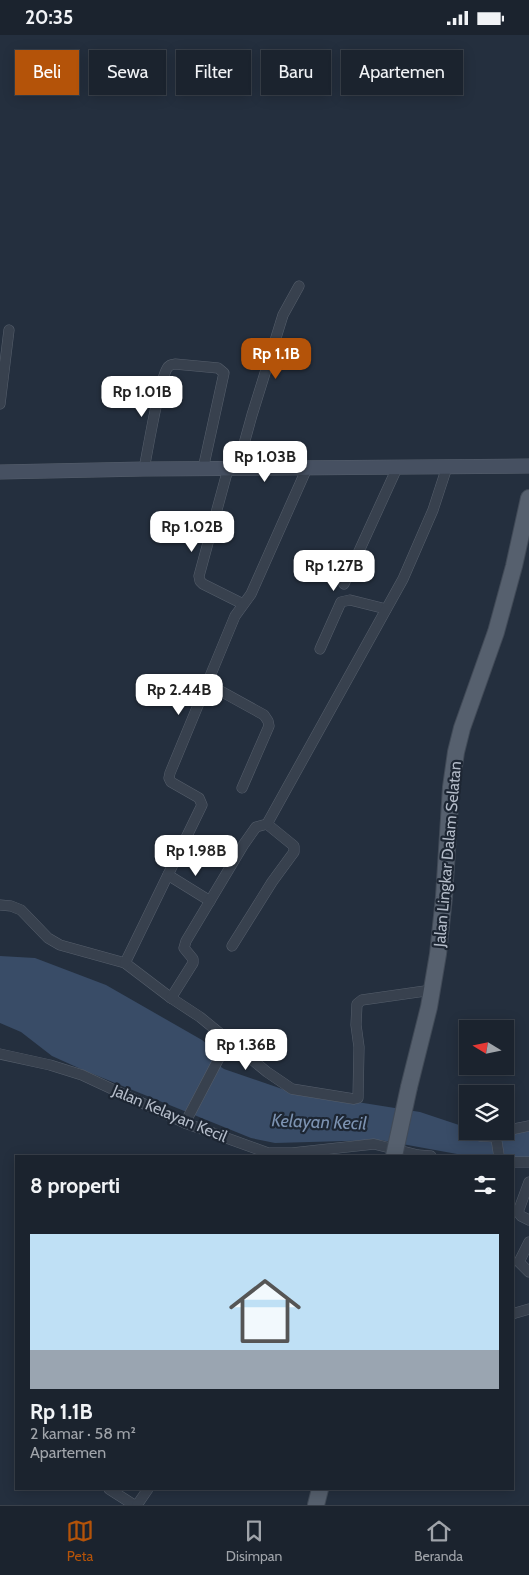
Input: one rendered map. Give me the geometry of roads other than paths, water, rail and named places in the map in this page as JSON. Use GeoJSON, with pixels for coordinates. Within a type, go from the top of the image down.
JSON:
{"type":"FeatureCollection","features":[{"type":"Feature","properties":{"kind":"main road","name":"Jalan Lingkar Dalam Selatan"},"geometry":{"type":"LineString","coordinates":[[394,1155],[432,990],[444,897],[451,787],[456,752],[462,728],[496,632],[514,566],[529,497]]}},
{"type":"Feature","properties":{"kind":"main road"},"geometry":{"type":"LineString","coordinates":[[316,1505],[320,1490]]}},
{"type":"Feature","properties":{"kind":"street"},"geometry":{"type":"LineString","coordinates":[[243,605],[200,581],[200,569],[252,415],[283,315],[300,286]]}},
{"type":"Feature","properties":{"kind":"street"},"geometry":{"type":"LineString","coordinates":[[0,404],[9,330]]}},
{"type":"Feature","properties":{"kind":"street"},"geometry":{"type":"LineString","coordinates":[[144,469],[165,373],[170,365],[175,364],[218,368],[224,373],[203,469]]}},
{"type":"Feature","properties":{"kind":"street"},"geometry":{"type":"LineString","coordinates":[[0,472],[529,466]]}},
{"type":"Feature","properties":{"kind":"street"},"geometry":{"type":"LineString","coordinates":[[171,998],[193,963],[193,959],[184,948],[186,941],[256,827],[267,824],[403,579],[434,510],[447,467]]}},
{"type":"Feature","properties":{"kind":"street"},"geometry":{"type":"LineString","coordinates":[[124,963],[202,805],[199,798],[171,782],[169,778],[206,683],[235,616],[251,594],[307,468]]}},
{"type":"Feature","properties":{"kind":"street"},"geometry":{"type":"LineString","coordinates":[[344,584],[397,468]]}},
{"type":"Feature","properties":{"kind":"street"},"geometry":{"type":"LineString","coordinates":[[320,649],[341,602],[350,600],[386,609]]}},
{"type":"Feature","properties":{"kind":"street"},"geometry":{"type":"LineString","coordinates":[[206,683],[264,715],[268,721],[268,726],[242,788]]}},
{"type":"Feature","properties":{"kind":"street"},"geometry":{"type":"LineString","coordinates":[[232,946],[272,882],[294,852],[294,846],[267,824]]}},
{"type":"Feature","properties":{"kind":"street"},"geometry":{"type":"LineString","coordinates":[[168,875],[210,901]]}},
{"type":"Feature","properties":{"kind":"street"},"geometry":{"type":"LineString","coordinates":[[0,905],[21,910],[48,938],[60,945],[124,963],[200,1017],[267,1072],[292,1089],[356,1099],[360,1096],[359,1047],[356,1025],[358,1004],[362,1000],[432,990]]}},
{"type":"Feature","properties":{"kind":"street"},"geometry":{"type":"LineString","coordinates":[[186,1120],[228,1041]]}},
{"type":"Feature","properties":{"kind":"street","name":"Jalan Kelayan Kecil"},"geometry":{"type":"LineString","coordinates":[[0,1054],[50,1065],[82,1075],[267,1155],[374,1144],[418,1155]]}},
{"type":"Feature","properties":{"kind":"street"},"geometry":{"type":"LineString","coordinates":[[514,1129],[529,1125]]}},
{"type":"Feature","properties":{"kind":"street"},"geometry":{"type":"LineString","coordinates":[[496,1140],[499,1155]]}},
{"type":"Feature","properties":{"kind":"street"},"geometry":{"type":"LineString","coordinates":[[514,1162],[529,1162]]}},
{"type":"Feature","properties":{"kind":"street"},"geometry":{"type":"LineString","coordinates":[[529,1182],[518,1212],[521,1216],[529,1219]]}},
{"type":"Feature","properties":{"kind":"street"},"geometry":{"type":"LineString","coordinates":[[529,1242],[519,1262],[529,1272]]}},
{"type":"Feature","properties":{"kind":"street"},"geometry":{"type":"LineString","coordinates":[[514,1313],[529,1309]]}},
{"type":"Feature","properties":{"kind":"street"},"geometry":{"type":"LineString","coordinates":[[111,1490],[135,1505],[147,1490]]}},
{"type":"Feature","properties":{"kind":"water","name":"Kelayan Kecil"},"geometry":{"type":"Polygon","coordinates":[[[0,956],[35,958],[106,985],[202,1040],[211,1047],[212,1061],[224,1069],[288,1091],[420,1112],[459,1125],[459,1140],[514,1140],[514,1127],[529,1123],[529,1159],[514,1158],[514,1155],[457,1154],[380,1140],[275,1143],[251,1138],[52,1056],[21,1032],[0,1023],[0,956]]]}}]}
